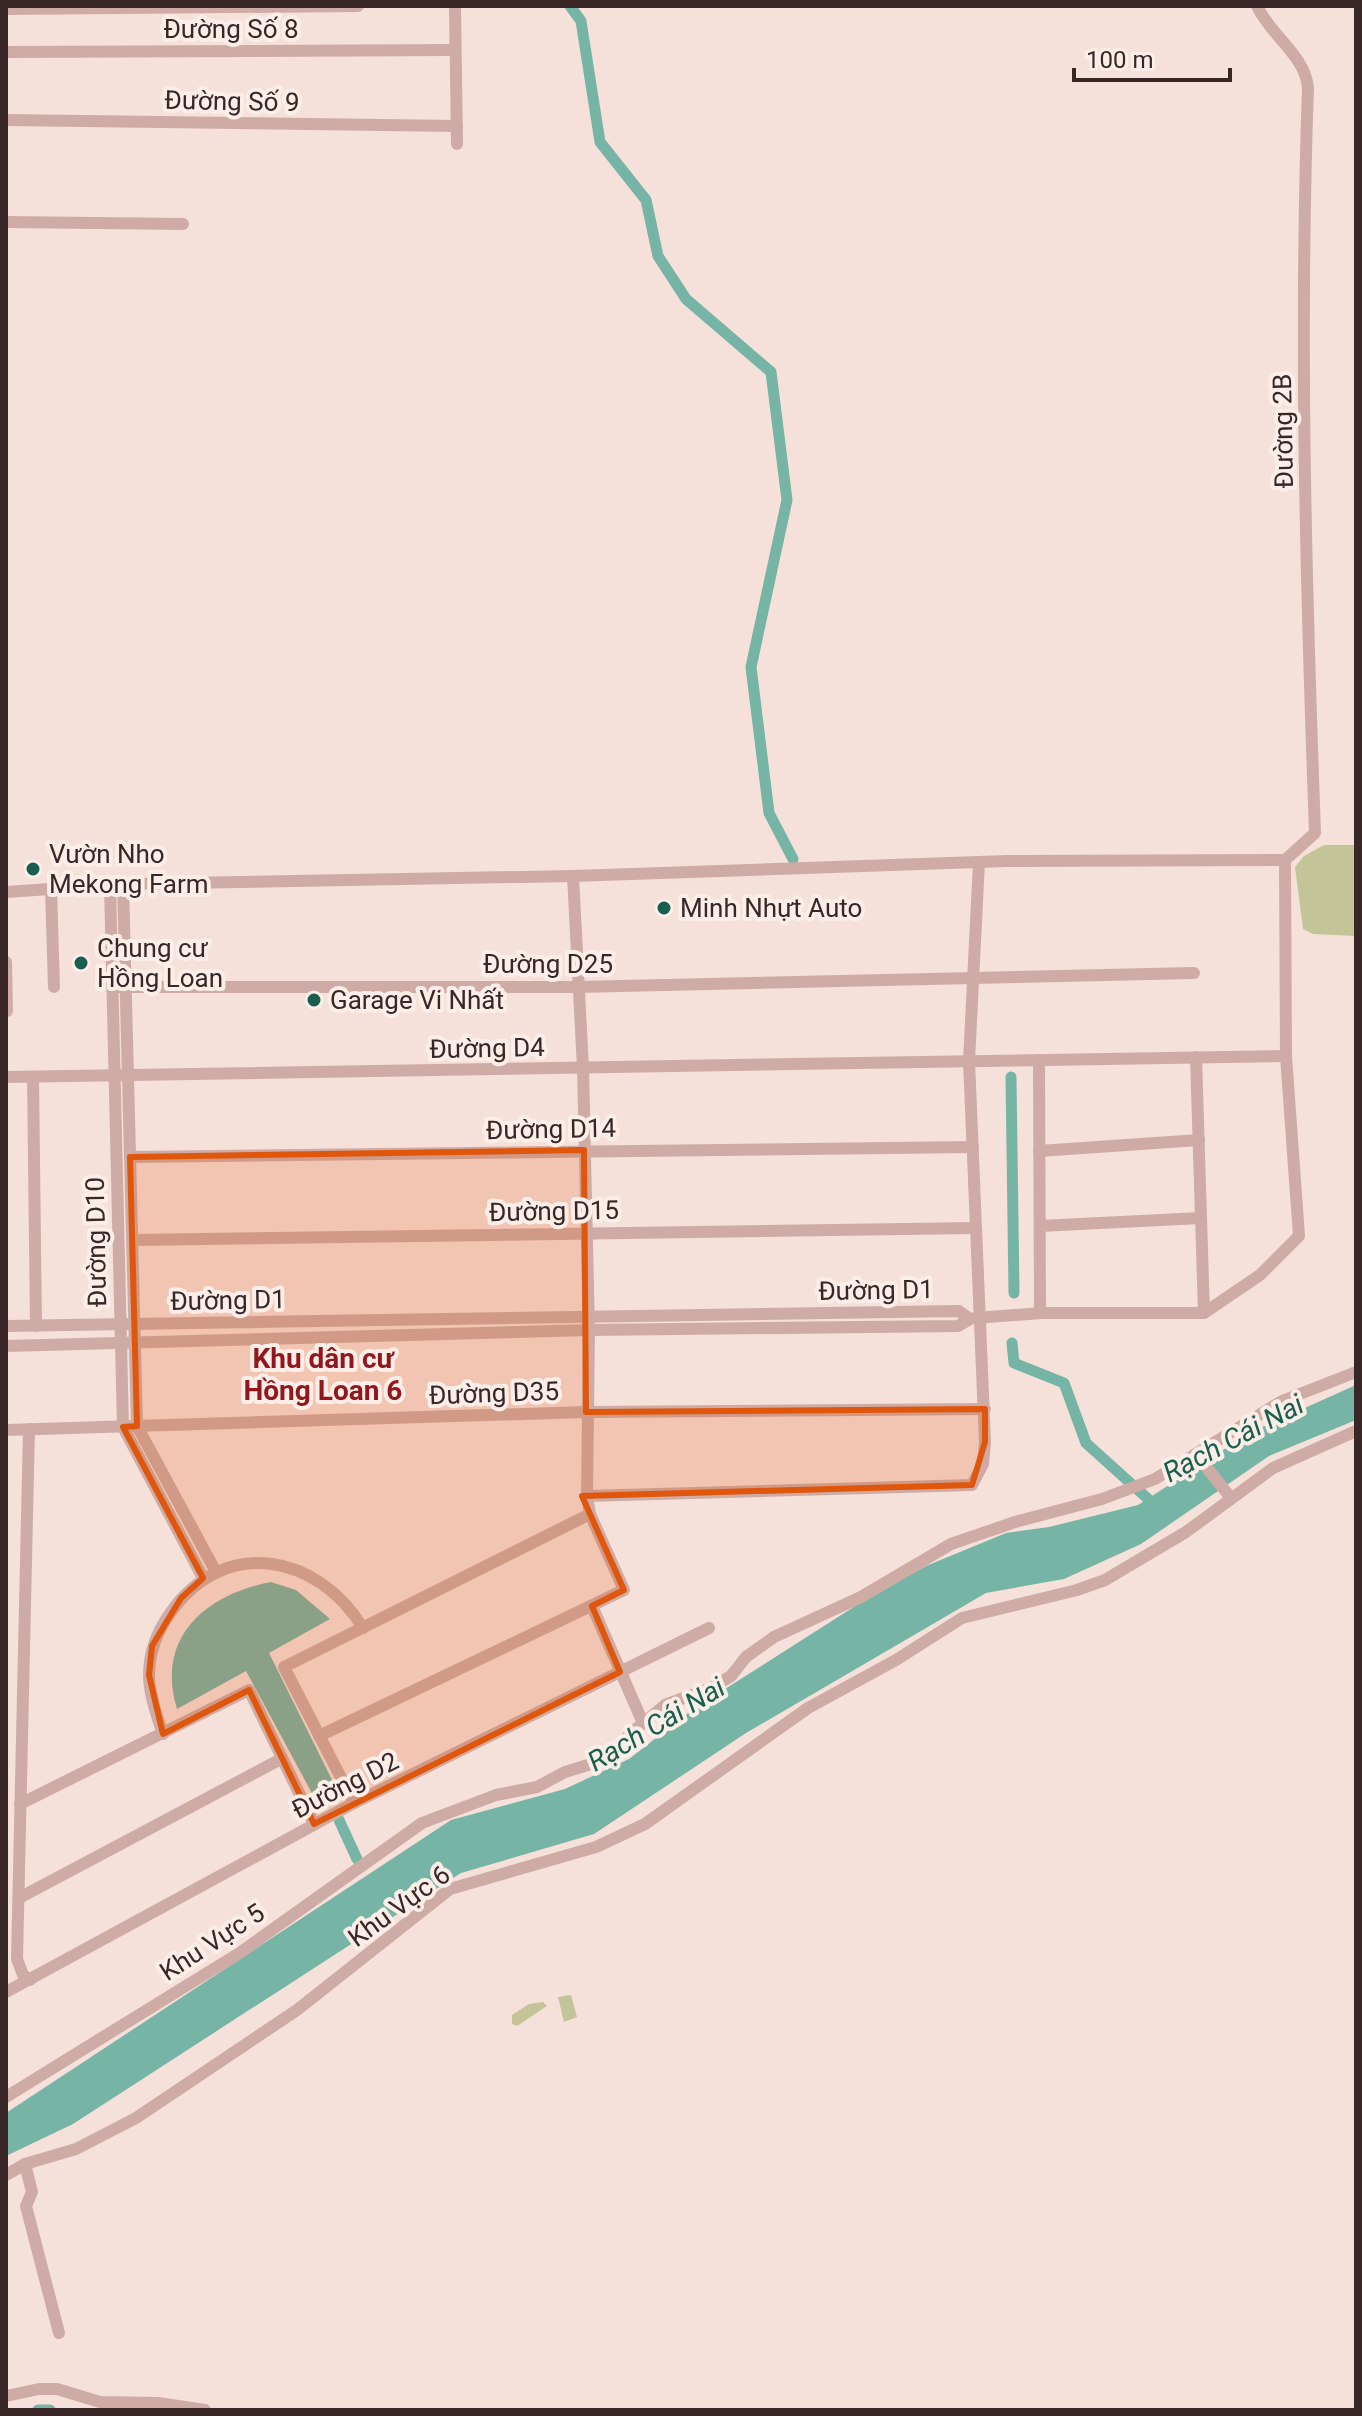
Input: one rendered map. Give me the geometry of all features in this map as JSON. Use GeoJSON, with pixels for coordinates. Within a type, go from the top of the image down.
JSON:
{"type":"FeatureCollection","features":[{"type":"Feature","properties":{"kind":"street"},"geometry":{"type":"LineString","coordinates":[[6,9],[358,6]]}},
{"type":"Feature","properties":{"kind":"street"},"geometry":{"type":"LineString","coordinates":[[455,6],[457,144]]}},
{"type":"Feature","properties":{"kind":"street","name":"Đường 2B"},"geometry":{"type":"LineString","coordinates":[[1257,6],[1269,26],[1305,68],[1308,88],[1304,316],[1307,616],[1315,833],[1285,860]]}},
{"type":"Feature","properties":{"kind":"street","name":"Đường Số 8"},"geometry":{"type":"LineString","coordinates":[[6,52],[455,50]]}},
{"type":"Feature","properties":{"kind":"street","name":"Đường Số 9"},"geometry":{"type":"LineString","coordinates":[[6,120],[457,126]]}},
{"type":"Feature","properties":{"kind":"street"},"geometry":{"type":"LineString","coordinates":[[6,222],[183,224]]}},
{"type":"Feature","properties":{"kind":"street"},"geometry":{"type":"LineString","coordinates":[[6,892],[117,885],[573,876],[979,862],[1285,860],[1286,1056],[1299,1236],[1260,1275],[1204,1313],[1040,1313],[975,1318]]}},
{"type":"Feature","properties":{"kind":"street"},"geometry":{"type":"LineString","coordinates":[[587,1496],[972,1485],[983,1464],[985,1409],[975,1318],[969,1061],[979,862]]}},
{"type":"Feature","properties":{"kind":"street"},"geometry":{"type":"LineString","coordinates":[[319,1736],[624,1590],[590,1514],[587,1496],[589,1330],[583,1068],[573,876]]}},
{"type":"Feature","properties":{"kind":"street","name":"Đường D10"},"geometry":{"type":"LineString","coordinates":[[117,885],[126,1325],[137,1426],[216,1572]]}},
{"type":"Feature","properties":{"kind":"street"},"geometry":{"type":"LineString","coordinates":[[51,889],[54,987]]}},
{"type":"Feature","properties":{"kind":"street"},"geometry":{"type":"LineString","coordinates":[[6,962],[7,1011]]}},
{"type":"Feature","properties":{"kind":"street","name":"Đường D25"},"geometry":{"type":"LineString","coordinates":[[119,986],[577,987],[1194,973]]}},
{"type":"Feature","properties":{"kind":"street","name":"Đường D4"},"geometry":{"type":"LineString","coordinates":[[6,1077],[1286,1056]]}},
{"type":"Feature","properties":{"kind":"street"},"geometry":{"type":"LineString","coordinates":[[1196,1057],[1204,1313]]}},
{"type":"Feature","properties":{"kind":"street"},"geometry":{"type":"LineString","coordinates":[[1039,1060],[1040,1313]]}},
{"type":"Feature","properties":{"kind":"street"},"geometry":{"type":"LineString","coordinates":[[33,1077],[36,1326]]}},
{"type":"Feature","properties":{"kind":"street","name":"Đường D10"},"geometry":{"type":"LineString","coordinates":[[121,1077],[130,1157],[133,1240],[126,1325]]}},
{"type":"Feature","properties":{"kind":"street"},"geometry":{"type":"LineString","coordinates":[[1039,1151],[1199,1140]]}},
{"type":"Feature","properties":{"kind":"street","name":"Đường D14"},"geometry":{"type":"LineString","coordinates":[[130,1157],[973,1147]]}},
{"type":"Feature","properties":{"kind":"street"},"geometry":{"type":"LineString","coordinates":[[1040,1226],[1201,1218]]}},
{"type":"Feature","properties":{"kind":"street","name":"Đường D15"},"geometry":{"type":"LineString","coordinates":[[133,1240],[975,1228]]}},
{"type":"Feature","properties":{"kind":"street","name":"Đường D1"},"geometry":{"type":"LineString","coordinates":[[6,1326],[959,1311],[975,1318]]}},
{"type":"Feature","properties":{"kind":"street","name":"Đường D1"},"geometry":{"type":"LineString","coordinates":[[6,1346],[589,1330],[958,1326],[975,1318]]}},
{"type":"Feature","properties":{"kind":"street","name":"Đường D10"},"geometry":{"type":"LineString","coordinates":[[127,1343],[123,1427],[203,1578]]}},
{"type":"Feature","properties":{"kind":"street","name":"Khu Vực 5"},"geometry":{"type":"LineString","coordinates":[[6,2097],[241,1952],[422,1823],[452,1810],[537,1787],[565,1772],[611,1758],[643,1723],[665,1705],[711,1688],[731,1676],[746,1657],[774,1637],[861,1597],[951,1544],[1015,1522],[1102,1499],[1155,1479],[1199,1458],[1282,1401],[1356,1372]]}},
{"type":"Feature","properties":{"kind":"street","name":"Đường D35"},"geometry":{"type":"LineString","coordinates":[[6,1430],[586,1412],[985,1409]]}},
{"type":"Feature","properties":{"kind":"street"},"geometry":{"type":"LineString","coordinates":[[29,1429],[17,1959],[23,1975],[30,1980]]}},
{"type":"Feature","properties":{"kind":"street","name":"Khu Vực 6"},"geometry":{"type":"LineString","coordinates":[[6,2175],[25,2164],[76,2149],[136,2118],[297,2010],[450,1889],[596,1847],[645,1824],[808,1708],[896,1660],[962,1618],[1077,1590],[1137,1563],[1228,1495],[1295,1456],[1356,1431]]}},
{"type":"Feature","properties":{"kind":"street"},"geometry":{"type":"LineString","coordinates":[[1199,1458],[1228,1495]]}},
{"type":"Feature","properties":{"kind":"street"},"geometry":{"type":"LineString","coordinates":[[354,1803],[284,1667],[590,1514]]}},
{"type":"Feature","properties":{"kind":"street"},"geometry":{"type":"LineString","coordinates":[[163,1734],[149,1675],[152,1646],[181,1598],[203,1578],[259,1562],[286,1566],[335,1591],[363,1628]]}},
{"type":"Feature","properties":{"kind":"street"},"geometry":{"type":"LineString","coordinates":[[592,1606],[643,1723]]}},
{"type":"Feature","properties":{"kind":"street","name":"Đường D2"},"geometry":{"type":"LineString","coordinates":[[6,1992],[354,1803],[709,1628]]}},
{"type":"Feature","properties":{"kind":"street"},"geometry":{"type":"LineString","coordinates":[[20,1804],[249,1690],[314,1824]]}},
{"type":"Feature","properties":{"kind":"street"},"geometry":{"type":"LineString","coordinates":[[6,1701],[21,1702]]}},
{"type":"Feature","properties":{"kind":"street"},"geometry":{"type":"LineString","coordinates":[[19,1898],[281,1759]]}},
{"type":"Feature","properties":{"kind":"street"},"geometry":{"type":"LineString","coordinates":[[25,2164],[32,2192],[26,2206],[59,2333]]}},
{"type":"Feature","properties":{"kind":"street"},"geometry":{"type":"LineString","coordinates":[[6,2396],[39,2389],[57,2389],[100,2402],[158,2403],[205,2410]]}},
{"type":"Feature","properties":{"kind":"highlighted area"},"geometry":{"type":"Polygon","coordinates":[[[584,1150],[586,1412],[985,1409],[985,1442],[972,1485],[582,1496],[624,1590],[592,1606],[620,1672],[314,1824],[249,1690],[163,1734],[149,1675],[152,1646],[181,1598],[203,1578],[123,1427],[137,1426],[130,1157],[584,1150]]]}},
{"type":"Feature","properties":{"kind":"green space"},"geometry":{"type":"Polygon","coordinates":[[[1324,845],[1356,845],[1356,936],[1313,934],[1303,929],[1295,867],[1304,856],[1324,845]]]}},
{"type":"Feature","properties":{"kind":"green space"},"geometry":{"type":"Polygon","coordinates":[[[571,1995],[577,2017],[564,2022],[558,1997],[571,1995]]]}},
{"type":"Feature","properties":{"kind":"green space"},"geometry":{"type":"Polygon","coordinates":[[[543,2002],[547,2006],[517,2026],[512,2024],[512,2015],[529,2004],[543,2002]]]}},
{"type":"Feature","properties":{"kind":"water","name":"Rạch Cái Nai"},"geometry":{"type":"Polygon","coordinates":[[[1356,1385],[1356,1420],[1269,1456],[1141,1544],[1064,1579],[986,1593],[746,1733],[594,1834],[461,1873],[73,2124],[6,2156],[6,2113],[451,1820],[565,1789],[629,1759],[692,1710],[860,1603],[926,1566],[1006,1533],[1049,1527],[1138,1505],[1251,1432],[1356,1385]]]}},
{"type":"Feature","properties":{"kind":"water"},"geometry":{"type":"Polygon","coordinates":[[[271,1582],[296,1590],[330,1619],[269,1653],[340,1796],[320,1808],[246,1671],[177,1709],[172,1683],[173,1660],[180,1640],[191,1623],[207,1608],[226,1597],[271,1582]]]}},
{"type":"Feature","properties":{"kind":"waterway"},"geometry":{"type":"LineString","coordinates":[[570,6],[581,21],[600,142],[646,200],[658,256],[686,299],[771,372],[787,500],[751,667],[769,813],[793,859]]}},
{"type":"Feature","properties":{"kind":"waterway"},"geometry":{"type":"LineString","coordinates":[[1011,1077],[1014,1293]]}},
{"type":"Feature","properties":{"kind":"waterway"},"geometry":{"type":"LineString","coordinates":[[1012,1343],[1014,1363],[1064,1383],[1086,1443],[1157,1507]]}},
{"type":"Feature","properties":{"kind":"waterway"},"geometry":{"type":"LineString","coordinates":[[339,1820],[357,1859]]}},
{"type":"Feature","properties":{"kind":"waterway"},"geometry":{"type":"LineString","coordinates":[[38,2410],[50,2410]]}},
{"type":"Feature","properties":{"kind":"place","name":"Vườn Nho Mekong Farm"},"geometry":{"type":"Point","coordinates":[33,869]}},
{"type":"Feature","properties":{"kind":"place","name":"Minh Nhựt Auto"},"geometry":{"type":"Point","coordinates":[664,908]}},
{"type":"Feature","properties":{"kind":"place","name":"Chung cư Hồng Loan"},"geometry":{"type":"Point","coordinates":[81,963]}},
{"type":"Feature","properties":{"kind":"place","name":"Garage Vi Nhất"},"geometry":{"type":"Point","coordinates":[314,1000]}},
{"type":"Feature","properties":{"kind":"district","name":"Khu dân cư Hồng Loan 6"},"geometry":{"type":"Point","coordinates":[323,1374]}}]}
